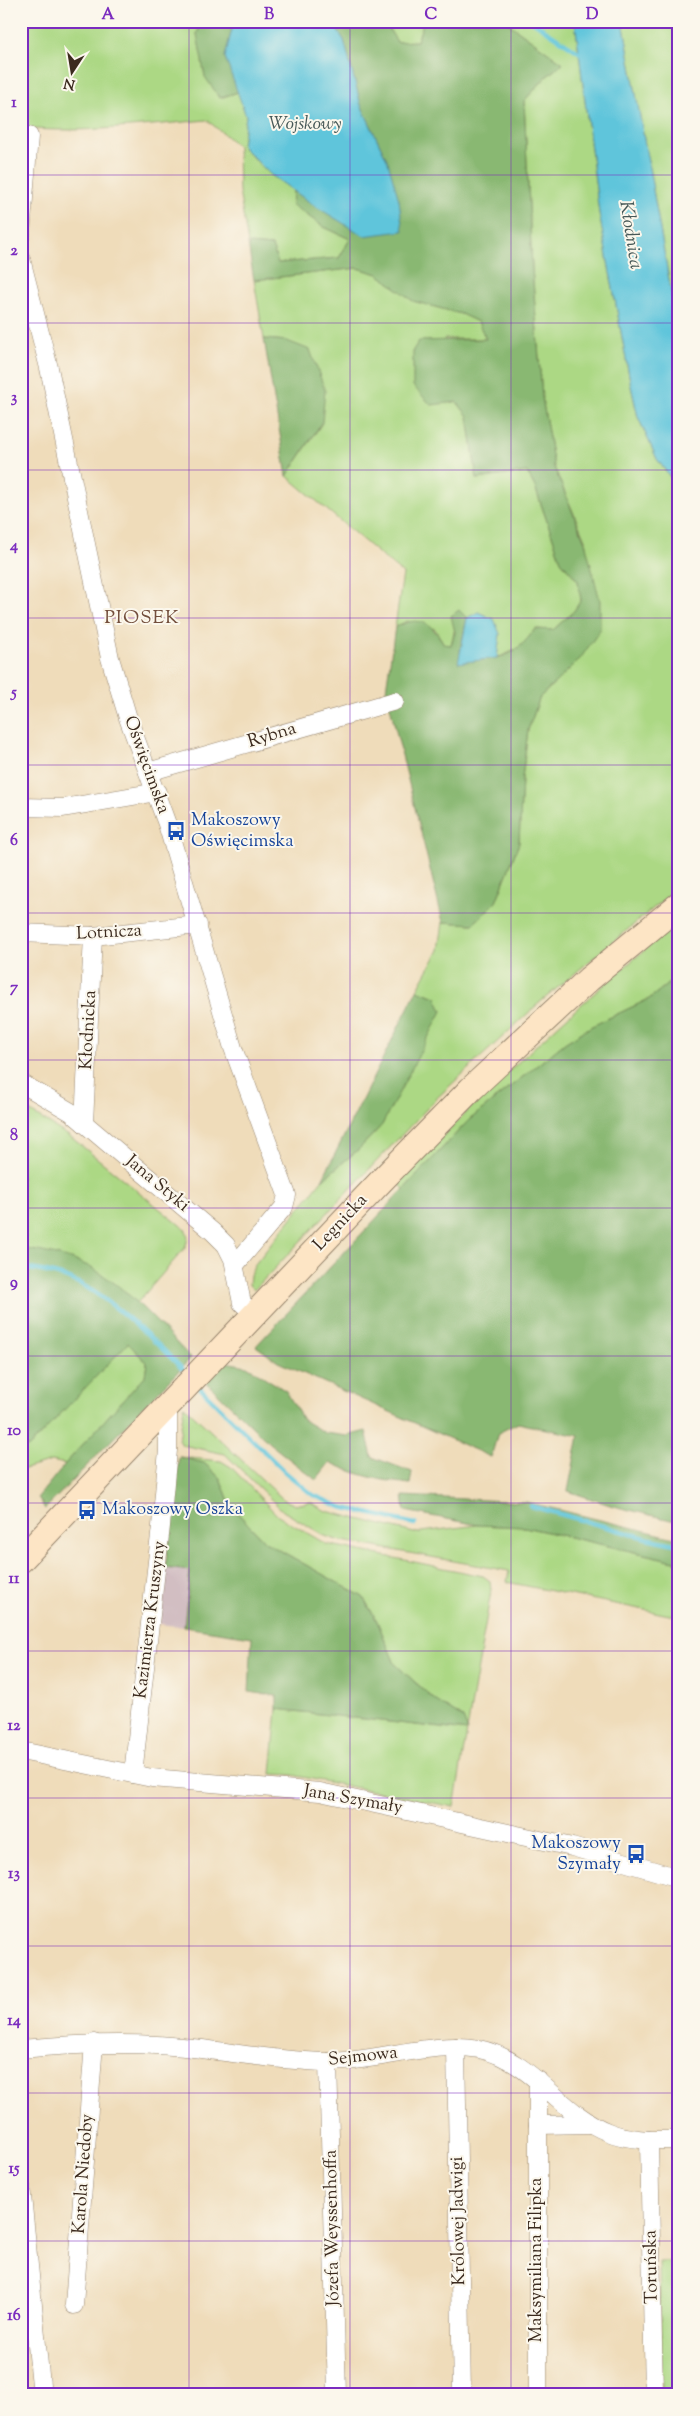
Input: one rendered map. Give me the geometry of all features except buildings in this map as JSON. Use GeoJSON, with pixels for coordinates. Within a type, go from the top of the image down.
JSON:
{"type":"FeatureCollection","features":[{"type":"Feature","properties":{"kind":"main road","name":"Legnicka"},"geometry":{"type":"LineString","coordinates":[[21,1560],[382,1180],[496,1065],[589,979],[679,904]]}},
{"type":"Feature","properties":{"kind":"street"},"geometry":{"type":"LineString","coordinates":[[21,235],[22,190],[29,136]]}},
{"type":"Feature","properties":{"kind":"street","name":"Oświęcimska"},"geometry":{"type":"LineString","coordinates":[[21,243],[23,264],[49,368],[101,625],[121,695],[157,792],[233,1048],[288,1195],[284,1207],[235,1265]]}},
{"type":"Feature","properties":{"kind":"street","name":"Rybna"},"geometry":{"type":"LineString","coordinates":[[148,772],[376,704],[395,701]]}},
{"type":"Feature","properties":{"kind":"street"},"geometry":{"type":"LineString","coordinates":[[21,807],[63,808],[157,792]]}},
{"type":"Feature","properties":{"kind":"street","name":"Lotnicza"},"geometry":{"type":"LineString","coordinates":[[21,933],[93,936],[198,925]]}},
{"type":"Feature","properties":{"kind":"street","name":"Kłodnicka"},"geometry":{"type":"LineString","coordinates":[[84,1123],[93,936]]}},
{"type":"Feature","properties":{"kind":"street","name":"Jana Styki"},"geometry":{"type":"LineString","coordinates":[[21,1083],[59,1104],[84,1123],[214,1232],[226,1245],[235,1265],[242,1304],[254,1315]]}},
{"type":"Feature","properties":{"kind":"street","name":"Kazimierza Kruszyny"},"geometry":{"type":"LineString","coordinates":[[133,1774],[161,1526],[172,1401]]}},
{"type":"Feature","properties":{"kind":"street","name":"Jana Szymały"},"geometry":{"type":"LineString","coordinates":[[21,1751],[133,1774],[185,1781],[320,1792],[572,1847],[679,1878]]}},
{"type":"Feature","properties":{"kind":"street","name":"Sejmowa"},"geometry":{"type":"LineString","coordinates":[[21,2049],[94,2043],[165,2045],[202,2048],[278,2060],[328,2062],[456,2047],[479,2049],[502,2056],[538,2080],[591,2124],[609,2133],[649,2140],[679,2140]]}},
{"type":"Feature","properties":{"kind":"street","name":"Karola Niedoby"},"geometry":{"type":"LineString","coordinates":[[74,2305],[94,2043]]}},
{"type":"Feature","properties":{"kind":"street","name":"Królowej Jadwigi"},"geometry":{"type":"LineString","coordinates":[[456,2047],[462,2395]]}},
{"type":"Feature","properties":{"kind":"street","name":"Józefa Weyssenhoffa"},"geometry":{"type":"LineString","coordinates":[[328,2062],[337,2395]]}},
{"type":"Feature","properties":{"kind":"street","name":"Maksymiliana Filipka"},"geometry":{"type":"LineString","coordinates":[[538,2080],[538,2395]]}},
{"type":"Feature","properties":{"kind":"street"},"geometry":{"type":"LineString","coordinates":[[538,2125],[591,2124]]}},
{"type":"Feature","properties":{"kind":"street","name":"Toruńska"},"geometry":{"type":"LineString","coordinates":[[649,2140],[654,2395]]}},
{"type":"Feature","properties":{"kind":"street"},"geometry":{"type":"LineString","coordinates":[[21,2186],[42,2395]]}},
{"type":"Feature","properties":{"kind":"shaded area"},"geometry":{"type":"Polygon","coordinates":[[[165,1568],[190,1571],[184,1627],[159,1624],[165,1568]]]}},
{"type":"Feature","properties":{"kind":"green space"},"geometry":{"type":"Polygon","coordinates":[[[21,21],[202,21],[197,34],[220,98],[238,92],[246,116],[242,147],[271,175],[293,190],[293,205],[324,227],[350,239],[339,258],[278,263],[272,246],[248,244],[239,191],[238,146],[207,120],[68,130],[22,128],[21,139],[21,21]]]}},
{"type":"Feature","properties":{"kind":"green space"},"geometry":{"type":"Polygon","coordinates":[[[202,21],[234,21],[225,57],[238,92],[220,98],[205,77],[197,34],[202,21]]]}},
{"type":"Feature","properties":{"kind":"green space"},"geometry":{"type":"Polygon","coordinates":[[[331,21],[388,21],[387,26],[397,42],[417,41],[424,21],[505,21],[563,63],[546,77],[524,101],[532,268],[542,397],[554,467],[585,542],[600,601],[600,630],[580,659],[540,697],[528,730],[522,778],[519,843],[496,902],[473,924],[443,922],[386,690],[395,627],[403,623],[418,621],[434,630],[444,644],[451,645],[455,632],[451,616],[459,610],[467,618],[460,651],[464,662],[496,658],[504,656],[519,647],[535,629],[553,630],[574,611],[581,600],[578,581],[561,561],[535,487],[527,472],[477,479],[468,416],[457,402],[431,405],[413,386],[413,350],[419,341],[486,339],[478,322],[461,314],[413,301],[378,274],[358,268],[254,280],[248,244],[272,246],[278,263],[339,258],[350,239],[324,227],[292,205],[293,190],[315,206],[388,162],[361,105],[344,40],[331,21]]]}},
{"type":"Feature","properties":{"kind":"green space"},"geometry":{"type":"Polygon","coordinates":[[[388,21],[424,21],[417,41],[397,42],[387,26],[388,21]]]}},
{"type":"Feature","properties":{"kind":"green space"},"geometry":{"type":"Polygon","coordinates":[[[505,21],[575,21],[599,213],[631,386],[638,417],[657,459],[679,489],[679,887],[538,1004],[438,1097],[254,1290],[249,1285],[250,1275],[256,1263],[322,1180],[359,1149],[382,1125],[436,997],[417,990],[439,950],[443,922],[473,924],[496,902],[519,843],[522,778],[528,730],[540,697],[580,659],[586,542],[554,467],[542,397],[532,268],[524,101],[546,77],[563,63],[505,21]]]}},
{"type":"Feature","properties":{"kind":"green space"},"geometry":{"type":"Polygon","coordinates":[[[623,21],[679,21],[679,336],[623,21]]]}},
{"type":"Feature","properties":{"kind":"green space"},"geometry":{"type":"Polygon","coordinates":[[[358,268],[378,274],[413,301],[461,314],[478,322],[486,339],[444,339],[457,402],[468,416],[477,479],[527,472],[535,487],[561,561],[578,581],[581,600],[574,611],[553,630],[535,629],[522,647],[497,658],[500,634],[479,612],[467,618],[459,610],[451,645],[444,644],[435,629],[407,621],[395,627],[403,574],[287,476],[322,423],[287,341],[264,339],[254,280],[358,268]]]}},
{"type":"Feature","properties":{"kind":"green space"},"geometry":{"type":"Polygon","coordinates":[[[264,339],[287,341],[310,350],[325,390],[322,422],[287,476],[264,339]]]}},
{"type":"Feature","properties":{"kind":"green space"},"geometry":{"type":"Polygon","coordinates":[[[679,922],[679,975],[649,999],[592,1026],[566,1042],[468,1121],[404,1189],[397,1182],[569,1015],[679,922]]]}},
{"type":"Feature","properties":{"kind":"green space"},"geometry":{"type":"Polygon","coordinates":[[[679,975],[679,1522],[613,1506],[568,1491],[579,1436],[518,1423],[498,1433],[491,1457],[278,1362],[256,1346],[468,1121],[566,1042],[592,1026],[649,999],[679,975]]]}},
{"type":"Feature","properties":{"kind":"green space"},"geometry":{"type":"Polygon","coordinates":[[[417,990],[436,997],[442,1011],[382,1125],[359,1149],[322,1180],[417,990]]]}},
{"type":"Feature","properties":{"kind":"green space"},"geometry":{"type":"Polygon","coordinates":[[[21,1106],[72,1138],[186,1230],[188,1238],[185,1248],[137,1303],[109,1281],[84,1266],[56,1256],[21,1248],[21,1106]]]}},
{"type":"Feature","properties":{"kind":"green space"},"geometry":{"type":"Polygon","coordinates":[[[21,1248],[72,1260],[88,1266],[103,1275],[143,1308],[191,1358],[45,1509],[38,1497],[65,1464],[145,1376],[147,1363],[128,1343],[29,1447],[21,1449],[21,1248]]]}},
{"type":"Feature","properties":{"kind":"green space"},"geometry":{"type":"Polygon","coordinates":[[[128,1342],[147,1363],[145,1376],[65,1464],[52,1461],[21,1470],[21,1449],[29,1447],[128,1342]]]}},
{"type":"Feature","properties":{"kind":"green space"},"geometry":{"type":"Polygon","coordinates":[[[225,1362],[247,1366],[286,1391],[303,1420],[325,1433],[347,1436],[366,1431],[372,1457],[412,1472],[410,1484],[369,1477],[330,1462],[316,1480],[269,1443],[205,1381],[225,1362]]]}},
{"type":"Feature","properties":{"kind":"green space"},"geometry":{"type":"Polygon","coordinates":[[[184,1406],[283,1499],[295,1505],[310,1502],[326,1511],[414,1533],[478,1525],[525,1527],[679,1562],[679,1617],[507,1582],[509,1571],[337,1540],[325,1536],[283,1511],[225,1454],[182,1445],[179,1440],[184,1406]]]}},
{"type":"Feature","properties":{"kind":"green space"},"geometry":{"type":"Polygon","coordinates":[[[179,1457],[221,1461],[231,1467],[278,1516],[326,1544],[483,1576],[490,1581],[491,1591],[454,1807],[292,1775],[271,1774],[277,1709],[467,1731],[463,1718],[436,1701],[395,1664],[377,1621],[363,1597],[265,1542],[231,1506],[220,1478],[204,1463],[179,1457]]]}},
{"type":"Feature","properties":{"kind":"green space"},"geometry":{"type":"Polygon","coordinates":[[[179,1457],[204,1463],[220,1478],[231,1506],[265,1542],[363,1597],[377,1621],[395,1664],[436,1701],[463,1718],[468,1731],[277,1709],[277,1696],[249,1692],[252,1637],[184,1627],[190,1571],[165,1568],[179,1457]]]}},
{"type":"Feature","properties":{"kind":"green space"},"geometry":{"type":"Polygon","coordinates":[[[403,1496],[526,1502],[679,1539],[679,1562],[525,1527],[478,1525],[405,1511],[403,1496]]]}},
{"type":"Feature","properties":{"kind":"green space"},"geometry":{"type":"Polygon","coordinates":[[[659,2262],[679,2262],[679,2395],[662,2395],[659,2262]]]}},
{"type":"Feature","properties":{"kind":"water","name":"Wojskowy"},"geometry":{"type":"Polygon","coordinates":[[[234,21],[331,21],[344,40],[361,105],[388,162],[399,200],[403,231],[364,236],[315,206],[271,175],[242,146],[246,116],[225,57],[234,21]]]}},
{"type":"Feature","properties":{"kind":"water","name":"Kłodnica"},"geometry":{"type":"Polygon","coordinates":[[[575,21],[623,21],[679,336],[679,489],[657,459],[638,417],[631,386],[599,213],[575,21]]]}},
{"type":"Feature","properties":{"kind":"water"},"geometry":{"type":"Polygon","coordinates":[[[478,612],[494,619],[500,634],[497,658],[458,663],[467,618],[478,612]]]}},
{"type":"Feature","properties":{"kind":"waterway"},"geometry":{"type":"LineString","coordinates":[[532,21],[583,55]]}},
{"type":"Feature","properties":{"kind":"waterway"},"geometry":{"type":"LineString","coordinates":[[21,1268],[55,1274],[68,1278],[87,1288],[133,1322],[187,1374]]}},
{"type":"Feature","properties":{"kind":"waterway"},"geometry":{"type":"LineString","coordinates":[[197,1385],[285,1472],[313,1495],[341,1507],[415,1524]]}},
{"type":"Feature","properties":{"kind":"waterway"},"geometry":{"type":"LineString","coordinates":[[531,1506],[646,1538],[679,1545]]}},
{"type":"Feature","properties":{"kind":"place","name":"Makoszowy Oświęcimska"},"geometry":{"type":"Point","coordinates":[176,831]}},
{"type":"Feature","properties":{"kind":"place","name":"Makoszowy Oszka"},"geometry":{"type":"Point","coordinates":[87,1510]}},
{"type":"Feature","properties":{"kind":"place","name":"Makoszowy Szymały"},"geometry":{"type":"Point","coordinates":[636,1854]}},
{"type":"Feature","properties":{"kind":"district","name":"PIOSEK"},"geometry":{"type":"Point","coordinates":[142,618]}}]}
